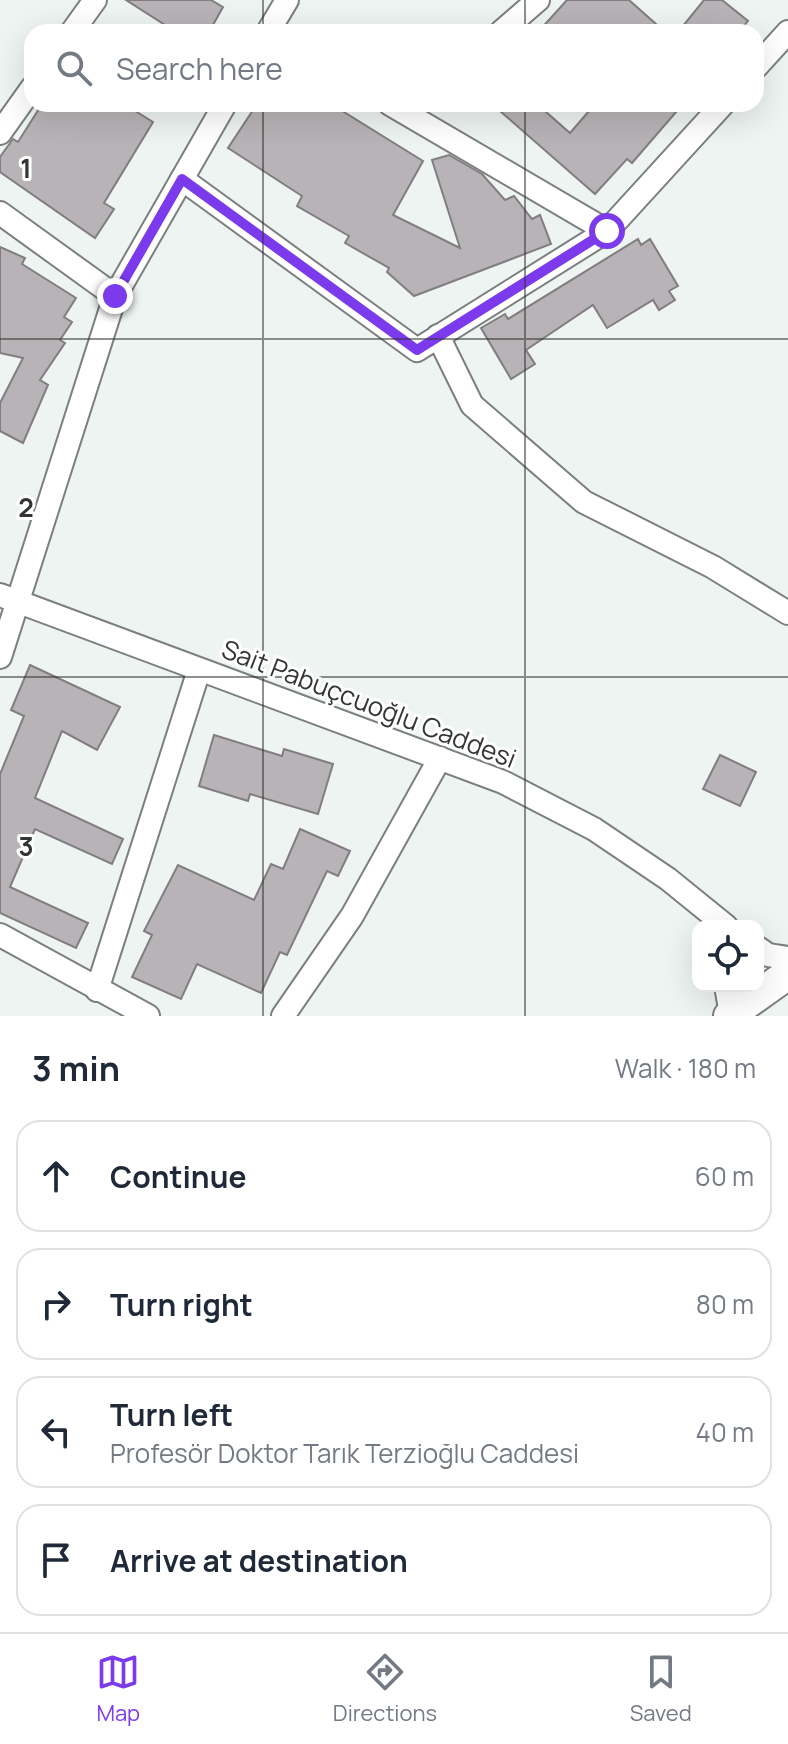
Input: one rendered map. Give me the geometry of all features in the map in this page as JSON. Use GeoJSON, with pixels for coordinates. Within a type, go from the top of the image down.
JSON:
{"type":"FeatureCollection","features":[{"type":"Feature","properties":{"kind":"street"},"geometry":{"type":"LineString","coordinates":[[78,24],[95,0]]}},
{"type":"Feature","properties":{"kind":"street"},"geometry":{"type":"LineString","coordinates":[[273,24],[287,0]]}},
{"type":"Feature","properties":{"kind":"street"},"geometry":{"type":"LineString","coordinates":[[510,24],[538,0]]}},
{"type":"Feature","properties":{"kind":"street"},"geometry":{"type":"LineString","coordinates":[[764,58],[788,32]]}},
{"type":"Feature","properties":{"kind":"street"},"geometry":{"type":"LineString","coordinates":[[0,133],[24,99]]}},
{"type":"Feature","properties":{"kind":"street"},"geometry":{"type":"LineString","coordinates":[[0,657],[8,599],[115,296],[220,112]]}},
{"type":"Feature","properties":{"kind":"street"},"geometry":{"type":"LineString","coordinates":[[412,112],[607,231]]}},
{"type":"Feature","properties":{"kind":"street"},"geometry":{"type":"LineString","coordinates":[[182,179],[417,350],[607,231],[716,112]]}},
{"type":"Feature","properties":{"kind":"street"},"geometry":{"type":"LineString","coordinates":[[0,213],[115,296]]}},
{"type":"Feature","properties":{"kind":"street"},"geometry":{"type":"LineString","coordinates":[[438,336],[472,405],[584,502],[713,567],[788,613]]}},
{"type":"Feature","properties":{"kind":"street","name":"Sait Pabuçcuoğlu Caddesi"},"geometry":{"type":"LineString","coordinates":[[8,599],[503,782],[594,829],[718,920]]}},
{"type":"Feature","properties":{"kind":"street"},"geometry":{"type":"LineString","coordinates":[[97,990],[199,670]]}},
{"type":"Feature","properties":{"kind":"street"},"geometry":{"type":"LineString","coordinates":[[283,1016],[352,916],[440,758]]}},
{"type":"Feature","properties":{"kind":"street"},"geometry":{"type":"LineString","coordinates":[[698,904],[710,920]]}},
{"type":"Feature","properties":{"kind":"street"},"geometry":{"type":"LineString","coordinates":[[0,935],[148,1016]]}},
{"type":"Feature","properties":{"kind":"street"},"geometry":{"type":"LineString","coordinates":[[764,952],[788,958]]}},
{"type":"Feature","properties":{"kind":"street"},"geometry":{"type":"LineString","coordinates":[[728,1005],[788,974]]}},
{"type":"Feature","properties":{"kind":"building"},"geometry":{"type":"Polygon","coordinates":[[[126,0],[211,0],[223,7],[213,24],[164,24],[126,0]]]}},
{"type":"Feature","properties":{"kind":"building"},"geometry":{"type":"Polygon","coordinates":[[[567,0],[629,0],[656,24],[545,24],[567,0]]]}},
{"type":"Feature","properties":{"kind":"building"},"geometry":{"type":"Polygon","coordinates":[[[704,0],[722,0],[748,21],[746,24],[684,24],[704,0]]]}},
{"type":"Feature","properties":{"kind":"building"},"geometry":{"type":"Polygon","coordinates":[[[37,112],[137,112],[153,122],[104,203],[114,209],[95,238],[0,172],[0,157],[13,139],[18,142],[37,112]]]}},
{"type":"Feature","properties":{"kind":"building"},"geometry":{"type":"Polygon","coordinates":[[[252,112],[344,112],[423,161],[393,215],[460,248],[432,160],[449,155],[482,174],[505,200],[514,196],[532,219],[540,215],[551,244],[414,296],[387,272],[389,268],[345,243],[349,236],[297,206],[302,196],[228,148],[252,112]]]}},
{"type":"Feature","properties":{"kind":"building"},"geometry":{"type":"Polygon","coordinates":[[[501,112],[546,112],[570,133],[588,112],[676,112],[632,163],[627,159],[595,194],[501,112]]]}},
{"type":"Feature","properties":{"kind":"building"},"geometry":{"type":"Polygon","coordinates":[[[638,239],[641,245],[650,239],[678,286],[669,291],[675,300],[659,310],[653,300],[607,328],[593,305],[526,350],[535,364],[511,379],[481,328],[505,314],[508,319],[638,239]]]}},
{"type":"Feature","properties":{"kind":"building"},"geometry":{"type":"Polygon","coordinates":[[[0,247],[25,258],[22,264],[76,298],[64,317],[72,322],[60,340],[65,343],[40,380],[48,385],[23,443],[0,431],[0,403],[23,358],[0,353],[0,247]]]}},
{"type":"Feature","properties":{"kind":"building"},"geometry":{"type":"Polygon","coordinates":[[[30,665],[120,707],[97,750],[62,731],[35,798],[123,839],[112,864],[35,829],[10,887],[88,923],[76,948],[0,913],[0,774],[24,716],[11,710],[30,665]]]}},
{"type":"Feature","properties":{"kind":"building"},"geometry":{"type":"Polygon","coordinates":[[[214,735],[282,756],[284,749],[333,764],[318,814],[250,794],[248,801],[199,786],[214,735]]]}},
{"type":"Feature","properties":{"kind":"building"},"geometry":{"type":"Polygon","coordinates":[[[720,755],[756,772],[740,806],[703,789],[720,755]]]}},
{"type":"Feature","properties":{"kind":"building"},"geometry":{"type":"Polygon","coordinates":[[[300,829],[350,851],[338,876],[327,871],[287,955],[280,952],[261,993],[197,964],[181,999],[132,977],[152,935],[144,931],[178,865],[254,900],[271,864],[283,869],[300,829]]]}},
{"type":"Feature","properties":{"kind":"route"},"geometry":{"type":"LineString","coordinates":[[115,296],[182,179],[417,350],[607,231]]}}]}
